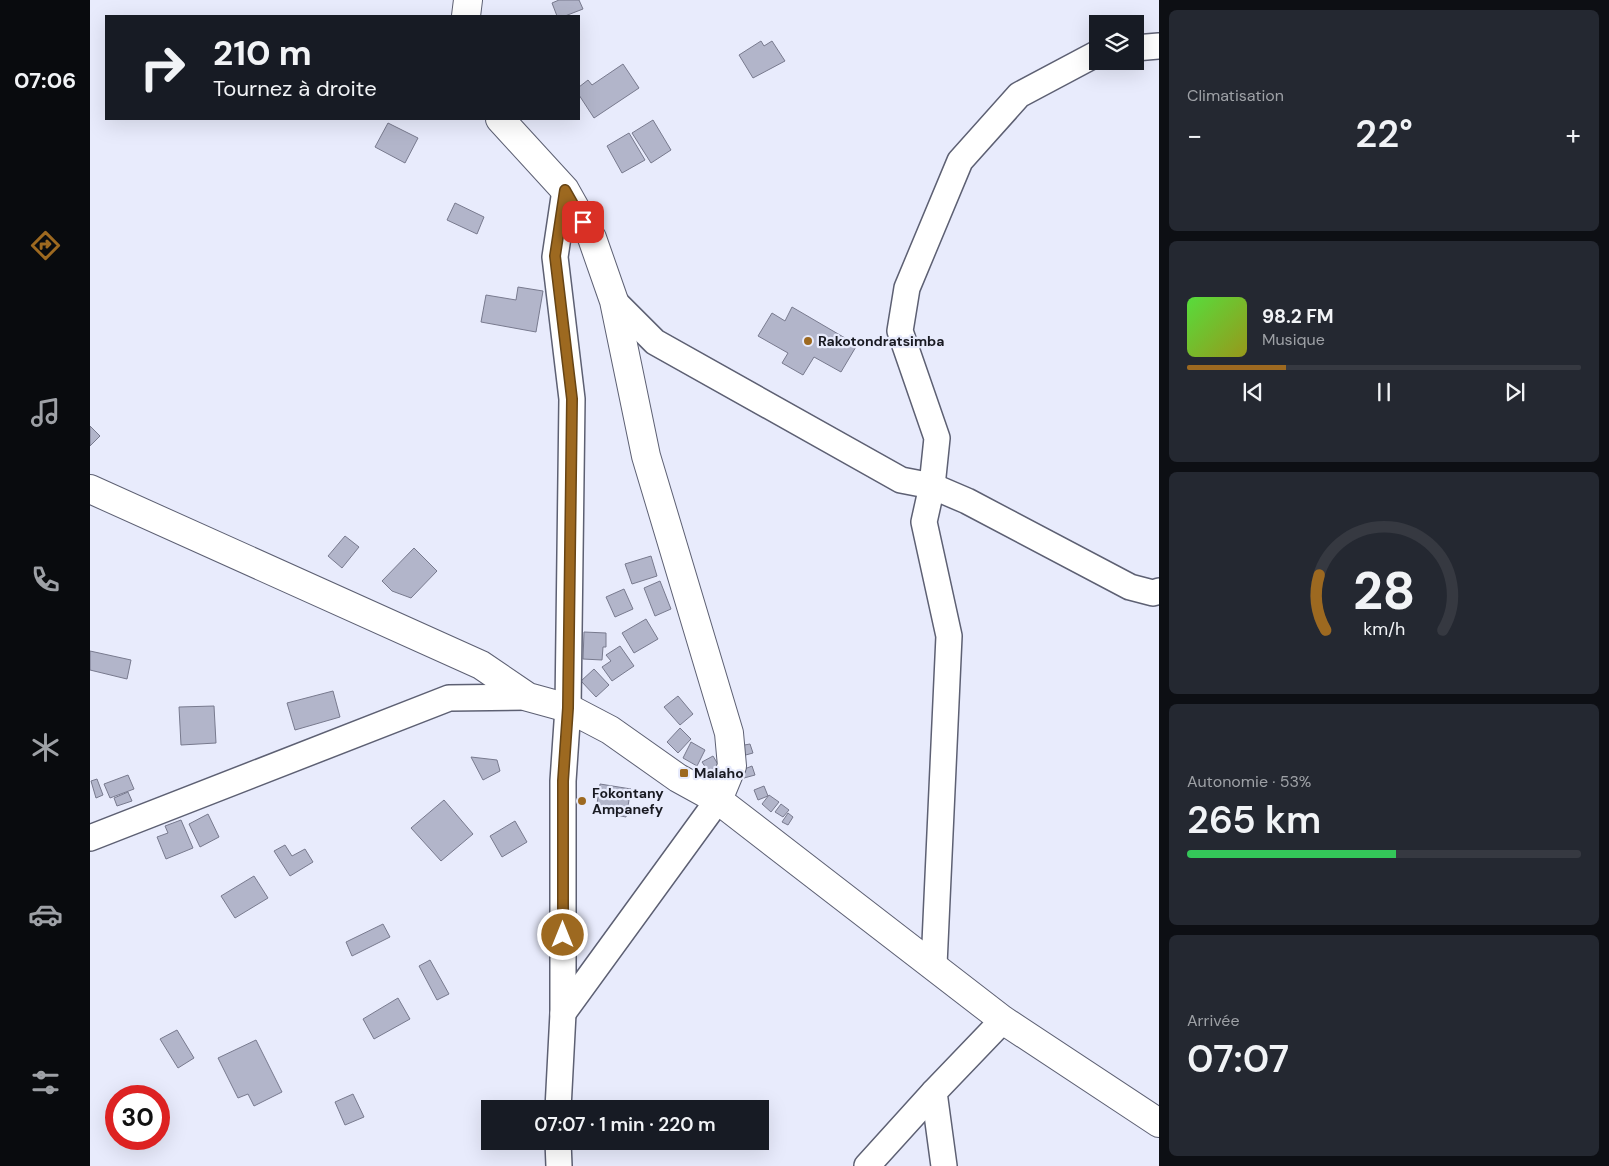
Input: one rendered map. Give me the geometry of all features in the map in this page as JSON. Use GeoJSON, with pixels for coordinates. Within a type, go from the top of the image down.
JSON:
{"type":"FeatureCollection","features":[{"type":"Feature","properties":{"kind":"street"},"geometry":{"type":"LineString","coordinates":[[466,15],[468,0]]}},
{"type":"Feature","properties":{"kind":"street"},"geometry":{"type":"LineString","coordinates":[[1144,47],[1159,46]]}},
{"type":"Feature","properties":{"kind":"street"},"geometry":{"type":"LineString","coordinates":[[934,965],[948,636],[924,522],[932,486],[937,438],[900,331],[907,288],[960,161],[1019,96],[1089,58]]}},
{"type":"Feature","properties":{"kind":"street"},"geometry":{"type":"LineString","coordinates":[[501,120],[565,190],[592,238],[614,301],[646,456],[729,733],[732,766],[718,800],[563,1013]]}},
{"type":"Feature","properties":{"kind":"street"},"geometry":{"type":"LineString","coordinates":[[558,1100],[563,1013],[563,781],[568,708],[572,399],[555,256],[565,190]]}},
{"type":"Feature","properties":{"kind":"street"},"geometry":{"type":"LineString","coordinates":[[614,301],[655,342],[901,480],[932,486],[967,501],[1130,587],[1153,593],[1159,591]]}},
{"type":"Feature","properties":{"kind":"street"},"geometry":{"type":"LineString","coordinates":[[90,490],[481,665],[528,696],[568,708],[610,730],[678,778],[718,800],[1003,1020],[1159,1123]]}},
{"type":"Feature","properties":{"kind":"street"},"geometry":{"type":"LineString","coordinates":[[90,838],[449,698],[528,696]]}},
{"type":"Feature","properties":{"kind":"street"},"geometry":{"type":"LineString","coordinates":[[867,1166],[1003,1020]]}},
{"type":"Feature","properties":{"kind":"street"},"geometry":{"type":"LineString","coordinates":[[934,1092],[944,1166]]}},
{"type":"Feature","properties":{"kind":"street"},"geometry":{"type":"LineString","coordinates":[[558,1150],[559,1166]]}},
{"type":"Feature","properties":{"kind":"building"},"geometry":{"type":"Polygon","coordinates":[[[559,0],[579,0],[583,9],[568,15],[557,15],[552,3],[559,0]]]}},
{"type":"Feature","properties":{"kind":"building"},"geometry":{"type":"Polygon","coordinates":[[[761,41],[764,46],[772,41],[785,61],[753,78],[739,55],[761,41]]]}},
{"type":"Feature","properties":{"kind":"building"},"geometry":{"type":"Polygon","coordinates":[[[623,64],[639,88],[594,118],[580,97],[580,86],[588,80],[592,85],[623,64]]]}},
{"type":"Feature","properties":{"kind":"building"},"geometry":{"type":"Polygon","coordinates":[[[653,120],[671,150],[651,163],[632,133],[653,120]]]}},
{"type":"Feature","properties":{"kind":"building"},"geometry":{"type":"Polygon","coordinates":[[[388,123],[418,138],[405,163],[375,147],[388,123]]]}},
{"type":"Feature","properties":{"kind":"building"},"geometry":{"type":"Polygon","coordinates":[[[629,133],[645,160],[622,173],[607,146],[629,133]]]}},
{"type":"Feature","properties":{"kind":"building"},"geometry":{"type":"Polygon","coordinates":[[[455,203],[484,217],[477,234],[447,220],[455,203]]]}},
{"type":"Feature","properties":{"kind":"building"},"geometry":{"type":"Polygon","coordinates":[[[518,287],[543,291],[536,332],[481,322],[486,295],[516,300],[518,287]]]}},
{"type":"Feature","properties":{"kind":"building","name":"Rakotondratsimba"},"geometry":{"type":"Polygon","coordinates":[[[792,307],[857,345],[841,372],[814,357],[803,375],[782,363],[788,353],[758,336],[772,313],[785,321],[792,307]]]}},
{"type":"Feature","properties":{"kind":"building"},"geometry":{"type":"Polygon","coordinates":[[[90,426],[100,436],[90,446],[90,426]]]}},
{"type":"Feature","properties":{"kind":"building"},"geometry":{"type":"Polygon","coordinates":[[[345,536],[359,547],[342,568],[328,556],[345,536]]]}},
{"type":"Feature","properties":{"kind":"building"},"geometry":{"type":"Polygon","coordinates":[[[414,548],[437,571],[411,598],[392,591],[382,581],[414,548]]]}},
{"type":"Feature","properties":{"kind":"building"},"geometry":{"type":"Polygon","coordinates":[[[651,556],[657,576],[632,584],[625,564],[651,556]]]}},
{"type":"Feature","properties":{"kind":"building"},"geometry":{"type":"Polygon","coordinates":[[[660,581],[671,609],[655,616],[644,588],[660,581]]]}},
{"type":"Feature","properties":{"kind":"building"},"geometry":{"type":"Polygon","coordinates":[[[624,589],[633,609],[615,617],[606,597],[624,589]]]}},
{"type":"Feature","properties":{"kind":"building"},"geometry":{"type":"Polygon","coordinates":[[[646,619],[658,639],[634,653],[622,633],[646,619]]]}},
{"type":"Feature","properties":{"kind":"building"},"geometry":{"type":"Polygon","coordinates":[[[584,632],[606,633],[606,647],[603,647],[602,660],[583,659],[584,632]]]}},
{"type":"Feature","properties":{"kind":"building"},"geometry":{"type":"Polygon","coordinates":[[[620,646],[634,666],[612,681],[602,667],[611,661],[606,655],[620,646]]]}},
{"type":"Feature","properties":{"kind":"building"},"geometry":{"type":"Polygon","coordinates":[[[90,651],[131,660],[127,679],[90,670],[90,651]]]}},
{"type":"Feature","properties":{"kind":"building"},"geometry":{"type":"Polygon","coordinates":[[[594,669],[609,685],[596,697],[581,681],[594,669]]]}},
{"type":"Feature","properties":{"kind":"building"},"geometry":{"type":"Polygon","coordinates":[[[333,691],[340,717],[295,730],[287,703],[333,691]]]}},
{"type":"Feature","properties":{"kind":"building"},"geometry":{"type":"Polygon","coordinates":[[[678,696],[693,714],[680,725],[664,707],[678,696]]]}},
{"type":"Feature","properties":{"kind":"building"},"geometry":{"type":"Polygon","coordinates":[[[214,706],[216,743],[181,745],[179,707],[214,706]]]}},
{"type":"Feature","properties":{"kind":"building"},"geometry":{"type":"Polygon","coordinates":[[[680,728],[691,739],[678,753],[667,742],[680,728]]]}},
{"type":"Feature","properties":{"kind":"building"},"geometry":{"type":"Polygon","coordinates":[[[691,742],[705,750],[697,766],[683,758],[691,742]]]}},
{"type":"Feature","properties":{"kind":"building"},"geometry":{"type":"Polygon","coordinates":[[[750,744],[753,753],[742,756],[739,746],[750,744]]]}},
{"type":"Feature","properties":{"kind":"building"},"geometry":{"type":"Polygon","coordinates":[[[713,756],[722,771],[712,777],[702,762],[713,756]]]}},
{"type":"Feature","properties":{"kind":"building"},"geometry":{"type":"Polygon","coordinates":[[[471,757],[497,760],[500,771],[483,780],[471,757]]]}},
{"type":"Feature","properties":{"kind":"building"},"geometry":{"type":"Polygon","coordinates":[[[752,766],[755,775],[744,778],[742,770],[752,766]]]}},
{"type":"Feature","properties":{"kind":"building"},"geometry":{"type":"Polygon","coordinates":[[[128,775],[134,789],[110,798],[104,784],[128,775]]]}},
{"type":"Feature","properties":{"kind":"building"},"geometry":{"type":"Polygon","coordinates":[[[97,779],[103,795],[96,798],[91,781],[97,779]]]}},
{"type":"Feature","properties":{"kind":"building"},"geometry":{"type":"Polygon","coordinates":[[[600,784],[631,789],[626,817],[596,811],[600,784]]]}},
{"type":"Feature","properties":{"kind":"building"},"geometry":{"type":"Polygon","coordinates":[[[764,786],[768,796],[758,800],[754,790],[764,786]]]}},
{"type":"Feature","properties":{"kind":"building"},"geometry":{"type":"Polygon","coordinates":[[[128,792],[132,801],[117,806],[114,798],[128,792]]]}},
{"type":"Feature","properties":{"kind":"building"},"geometry":{"type":"Polygon","coordinates":[[[769,795],[779,802],[771,812],[762,804],[769,795]]]}},
{"type":"Feature","properties":{"kind":"building"},"geometry":{"type":"Polygon","coordinates":[[[444,800],[473,834],[441,861],[411,828],[444,800]]]}},
{"type":"Feature","properties":{"kind":"building"},"geometry":{"type":"Polygon","coordinates":[[[781,804],[789,810],[783,817],[775,812],[781,804]]]}},
{"type":"Feature","properties":{"kind":"building"},"geometry":{"type":"Polygon","coordinates":[[[788,813],[793,817],[788,825],[782,822],[788,813]]]}},
{"type":"Feature","properties":{"kind":"building"},"geometry":{"type":"Polygon","coordinates":[[[208,814],[219,837],[200,847],[189,824],[208,814]]]}},
{"type":"Feature","properties":{"kind":"building"},"geometry":{"type":"Polygon","coordinates":[[[181,820],[193,848],[166,859],[157,837],[168,833],[165,826],[181,820]]]}},
{"type":"Feature","properties":{"kind":"building"},"geometry":{"type":"Polygon","coordinates":[[[515,821],[527,842],[502,857],[490,836],[515,821]]]}},
{"type":"Feature","properties":{"kind":"building"},"geometry":{"type":"Polygon","coordinates":[[[285,845],[292,856],[305,849],[313,862],[290,876],[274,851],[285,845]]]}},
{"type":"Feature","properties":{"kind":"building"},"geometry":{"type":"Polygon","coordinates":[[[254,876],[268,898],[235,918],[221,896],[254,876]]]}},
{"type":"Feature","properties":{"kind":"building"},"geometry":{"type":"Polygon","coordinates":[[[383,924],[390,937],[352,956],[346,942],[383,924]]]}},
{"type":"Feature","properties":{"kind":"building"},"geometry":{"type":"Polygon","coordinates":[[[430,960],[449,994],[437,1000],[419,966],[430,960]]]}},
{"type":"Feature","properties":{"kind":"building"},"geometry":{"type":"Polygon","coordinates":[[[398,998],[410,1019],[374,1039],[363,1019],[398,998]]]}},
{"type":"Feature","properties":{"kind":"building"},"geometry":{"type":"Polygon","coordinates":[[[177,1030],[194,1058],[178,1068],[160,1039],[177,1030]]]}},
{"type":"Feature","properties":{"kind":"building"},"geometry":{"type":"Polygon","coordinates":[[[256,1040],[282,1092],[254,1106],[248,1094],[238,1098],[218,1058],[256,1040]]]}},
{"type":"Feature","properties":{"kind":"building"},"geometry":{"type":"Polygon","coordinates":[[[353,1094],[364,1117],[345,1125],[335,1102],[353,1094]]]}},
{"type":"Feature","properties":{"kind":"place","name":"Rakotondratsimba"},"geometry":{"type":"Point","coordinates":[808,341]}},
{"type":"Feature","properties":{"kind":"place","name":"Malaho"},"geometry":{"type":"Point","coordinates":[684,773]}},
{"type":"Feature","properties":{"kind":"place","name":"Fokontany Ampanefy"},"geometry":{"type":"Point","coordinates":[582,801]}},
{"type":"Feature","properties":{"kind":"route"},"geometry":{"type":"LineString","coordinates":[[563,935],[563,781],[568,708],[572,399],[555,256],[565,190],[583,222]]}}]}
